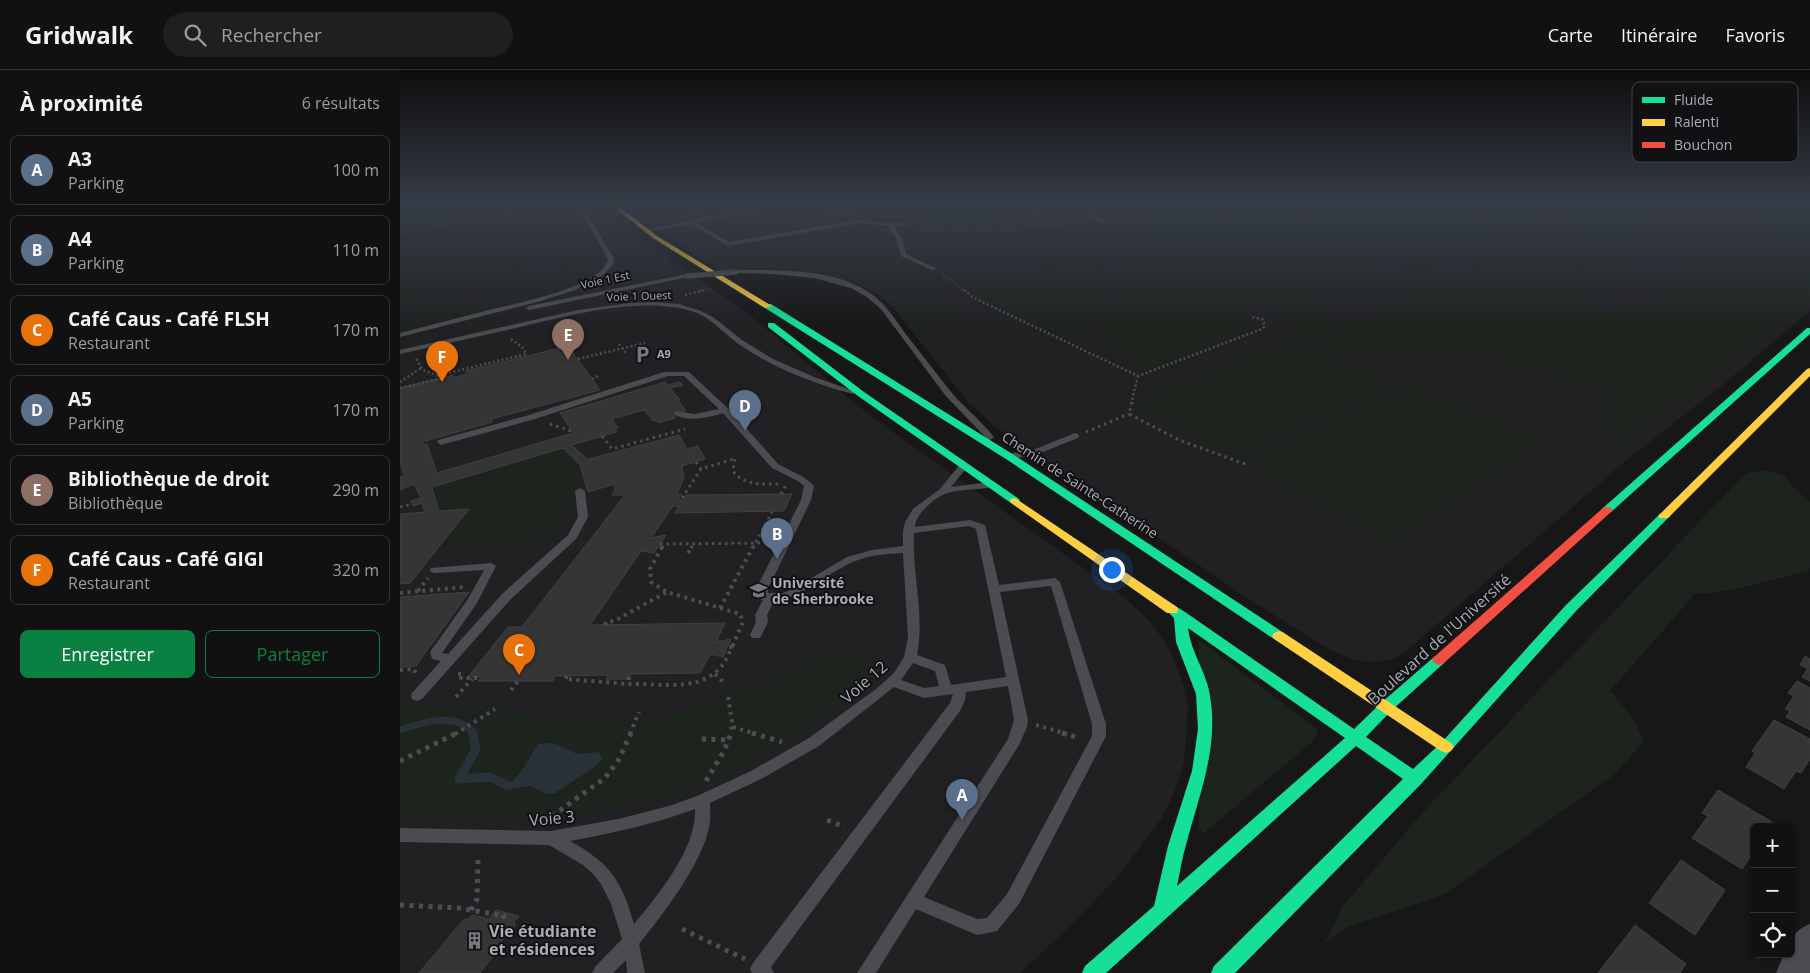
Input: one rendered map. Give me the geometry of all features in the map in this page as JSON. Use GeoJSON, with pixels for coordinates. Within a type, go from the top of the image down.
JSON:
{"type":"FeatureCollection","features":[{"type":"Feature","properties":{"kind":"main road","name":"Chemin de Sainte-Catherine"},"geometry":{"type":"LineString","coordinates":[[670,246],[690,260],[733,284],[1006,459],[1446,747]]}},
{"type":"Feature","properties":{"kind":"main road","name":"Chemin de Sainte-Catherine"},"geometry":{"type":"LineString","coordinates":[[690,260],[716,284],[750,308]]}},
{"type":"Feature","properties":{"kind":"main road"},"geometry":{"type":"LineString","coordinates":[[760,317],[861,394],[964,465],[979,470],[992,484],[1415,778]]}},
{"type":"Feature","properties":{"kind":"main road","name":"Boulevard de l'Université"},"geometry":{"type":"LineString","coordinates":[[1092,973],[1355,738],[1386,707],[1810,330]]}},
{"type":"Feature","properties":{"kind":"main road"},"geometry":{"type":"LineString","coordinates":[[1221,973],[1446,747],[1571,608],[1810,371]]}},
{"type":"Feature","properties":{"kind":"main road"},"geometry":{"type":"LineString","coordinates":[[1162,910],[1183,826],[1200,778],[1206,738],[1204,697],[1196,671],[1183,642],[1180,615]]}},
{"type":"Feature","properties":{"kind":"street"},"geometry":{"type":"LineString","coordinates":[[1793,973],[1810,941]]}},
{"type":"Feature","properties":{"kind":"lane"},"geometry":{"type":"LineString","coordinates":[[400,335],[552,295],[578,286],[601,275],[610,266],[610,259],[603,246]]}},
{"type":"Feature","properties":{"kind":"lane"},"geometry":{"type":"LineString","coordinates":[[901,246],[903,255],[934,269]]}},
{"type":"Feature","properties":{"kind":"lane","name":"Voie 1 Est"},"geometry":{"type":"LineString","coordinates":[[400,335],[687,276],[736,272],[779,272],[812,276],[844,283],[870,295],[883,308],[956,404],[1006,459]]}},
{"type":"Feature","properties":{"kind":"lane","name":"Voie 1 Ouest"},"geometry":{"type":"LineString","coordinates":[[400,352],[578,312],[626,306],[671,306],[704,314],[744,345],[821,384],[861,394]]}},
{"type":"Feature","properties":{"kind":"lane"},"geometry":{"type":"LineString","coordinates":[[441,442],[545,409],[653,378],[678,373],[691,377],[725,410],[775,466],[804,481],[810,487],[806,500],[762,589],[763,596],[770,598],[791,594],[836,566],[851,559],[868,554],[908,549]]}},
{"type":"Feature","properties":{"kind":"lane"},"geometry":{"type":"LineString","coordinates":[[678,413],[683,416],[702,415],[725,410]]}},
{"type":"Feature","properties":{"kind":"lane"},"geometry":{"type":"LineString","coordinates":[[1006,459],[1036,452],[1075,436]]}},
{"type":"Feature","properties":{"kind":"lane","name":"Voie 12"},"geometry":{"type":"LineString","coordinates":[[702,800],[756,775],[814,742],[870,701],[892,682],[910,657],[914,638],[908,549],[908,531],[911,519],[916,511],[943,491],[964,465]]}},
{"type":"Feature","properties":{"kind":"lane","name":"Voie 12"},"geometry":{"type":"LineString","coordinates":[[943,491],[992,484]]}},
{"type":"Feature","properties":{"kind":"lane"},"geometry":{"type":"LineString","coordinates":[[417,696],[507,596],[572,537],[583,517],[580,490]]}},
{"type":"Feature","properties":{"kind":"lane"},"geometry":{"type":"LineString","coordinates":[[866,973],[1014,741],[1021,720],[982,529],[979,525],[966,523],[908,531]]}},
{"type":"Feature","properties":{"kind":"lane"},"geometry":{"type":"LineString","coordinates":[[435,570],[491,566],[481,586],[436,652],[436,656],[439,658],[450,659]]}},
{"type":"Feature","properties":{"kind":"lane"},"geometry":{"type":"LineString","coordinates":[[912,900],[977,927],[990,925],[1013,899],[1099,736],[1100,724],[1055,582],[995,589]]}},
{"type":"Feature","properties":{"kind":"lane"},"geometry":{"type":"LineString","coordinates":[[756,635],[770,598]]}},
{"type":"Feature","properties":{"kind":"lane"},"geometry":{"type":"LineString","coordinates":[[765,973],[759,969],[955,707],[958,700],[940,668],[910,657]]}},
{"type":"Feature","properties":{"kind":"lane"},"geometry":{"type":"LineString","coordinates":[[892,682],[924,693],[1014,681]]}},
{"type":"Feature","properties":{"kind":"lane"},"geometry":{"type":"LineString","coordinates":[[601,973],[630,941],[665,895],[690,854],[702,826],[702,800]]}},
{"type":"Feature","properties":{"kind":"lane","name":"Voie 3"},"geometry":{"type":"LineString","coordinates":[[400,835],[551,838],[646,819],[702,800]]}},
{"type":"Feature","properties":{"kind":"lane"},"geometry":{"type":"LineString","coordinates":[[551,838],[588,861],[606,879],[619,906],[630,941],[636,973]]}},
{"type":"Feature","properties":{"kind":"path"},"geometry":{"type":"LineString","coordinates":[[934,269],[949,278],[969,295],[1138,376],[1262,329],[1265,326],[1262,319],[1251,317]]}},
{"type":"Feature","properties":{"kind":"path"},"geometry":{"type":"LineString","coordinates":[[969,295],[974,294]]}},
{"type":"Feature","properties":{"kind":"path"},"geometry":{"type":"LineString","coordinates":[[436,376],[527,355],[520,345],[507,337]]}},
{"type":"Feature","properties":{"kind":"path"},"geometry":{"type":"LineString","coordinates":[[578,359],[645,343]]}},
{"type":"Feature","properties":{"kind":"path"},"geometry":{"type":"LineString","coordinates":[[619,344],[626,353]]}},
{"type":"Feature","properties":{"kind":"path"},"geometry":{"type":"LineString","coordinates":[[400,388],[444,378],[421,368],[414,354]]}},
{"type":"Feature","properties":{"kind":"path"},"geometry":{"type":"LineString","coordinates":[[400,382],[421,368]]}},
{"type":"Feature","properties":{"kind":"path"},"geometry":{"type":"LineString","coordinates":[[592,380],[598,376]]}},
{"type":"Feature","properties":{"kind":"path"},"geometry":{"type":"LineString","coordinates":[[1129,414],[1138,376]]}},
{"type":"Feature","properties":{"kind":"path"},"geometry":{"type":"LineString","coordinates":[[1075,436],[1129,414],[1179,440],[1246,464]]}},
{"type":"Feature","properties":{"kind":"path"},"geometry":{"type":"LineString","coordinates":[[602,436],[612,449],[690,428]]}},
{"type":"Feature","properties":{"kind":"path"},"geometry":{"type":"LineString","coordinates":[[682,498],[701,469],[735,459],[733,471],[740,479],[756,483],[786,484],[781,494]]}},
{"type":"Feature","properties":{"kind":"path"},"geometry":{"type":"LineString","coordinates":[[696,462],[701,469]]}},
{"type":"Feature","properties":{"kind":"path"},"geometry":{"type":"LineString","coordinates":[[400,507],[412,504]]}},
{"type":"Feature","properties":{"kind":"path"},"geometry":{"type":"LineString","coordinates":[[720,608],[772,512]]}},
{"type":"Feature","properties":{"kind":"path"},"geometry":{"type":"LineString","coordinates":[[567,676],[565,679],[628,684],[693,682],[715,674],[725,661],[729,647],[743,618],[738,612],[667,592],[653,584],[649,575],[662,544],[754,543]]}},
{"type":"Feature","properties":{"kind":"path"},"geometry":{"type":"LineString","coordinates":[[688,553],[694,544]]}},
{"type":"Feature","properties":{"kind":"path"},"geometry":{"type":"LineString","coordinates":[[400,593],[481,586]]}},
{"type":"Feature","properties":{"kind":"path"},"geometry":{"type":"LineString","coordinates":[[604,625],[606,622],[614,622],[667,592]]}},
{"type":"Feature","properties":{"kind":"path"},"geometry":{"type":"LineString","coordinates":[[400,670],[415,671],[412,680]]}},
{"type":"Feature","properties":{"kind":"path"},"geometry":{"type":"LineString","coordinates":[[715,674],[723,682]]}},
{"type":"Feature","properties":{"kind":"path"},"geometry":{"type":"LineString","coordinates":[[461,676],[463,678],[480,678]]}},
{"type":"Feature","properties":{"kind":"path"},"geometry":{"type":"LineString","coordinates":[[628,684],[629,677]]}},
{"type":"Feature","properties":{"kind":"path"},"geometry":{"type":"LineString","coordinates":[[456,697],[473,678]]}},
{"type":"Feature","properties":{"kind":"path"},"geometry":{"type":"LineString","coordinates":[[511,690],[518,681]]}},
{"type":"Feature","properties":{"kind":"path"},"geometry":{"type":"LineString","coordinates":[[705,784],[730,740],[733,727],[732,708],[728,697]]}},
{"type":"Feature","properties":{"kind":"path"},"geometry":{"type":"LineString","coordinates":[[400,761],[454,735],[495,709]]}},
{"type":"Feature","properties":{"kind":"path"},"geometry":{"type":"LineString","coordinates":[[552,816],[598,784],[614,769],[639,712]]}},
{"type":"Feature","properties":{"kind":"path"},"geometry":{"type":"LineString","coordinates":[[1038,725],[1080,738]]}},
{"type":"Feature","properties":{"kind":"path"},"geometry":{"type":"LineString","coordinates":[[733,727],[743,728],[764,738],[784,742]]}},
{"type":"Feature","properties":{"kind":"path"},"geometry":{"type":"LineString","coordinates":[[702,739],[730,740]]}},
{"type":"Feature","properties":{"kind":"path"},"geometry":{"type":"LineString","coordinates":[[827,820],[844,827]]}},
{"type":"Feature","properties":{"kind":"path"},"geometry":{"type":"LineString","coordinates":[[471,910],[477,899],[478,859]]}},
{"type":"Feature","properties":{"kind":"path"},"geometry":{"type":"LineString","coordinates":[[400,905],[471,910],[504,916],[502,918]]}},
{"type":"Feature","properties":{"kind":"path"},"geometry":{"type":"LineString","coordinates":[[682,929],[746,959]]}},
{"type":"Feature","properties":{"kind":"shaded area","name":"Université de Sherbrooke"},"geometry":{"type":"Polygon","coordinates":[[[400,246],[650,246],[746,312],[872,417],[1124,597],[1152,624],[1167,645],[1176,665],[1184,688],[1188,709],[1184,763],[1175,790],[1162,818],[1119,875],[1072,924],[1020,973],[400,973],[400,246]]]}},
{"type":"Feature","properties":{"kind":"shaded area"},"geometry":{"type":"Polygon","coordinates":[[[400,246],[503,246],[523,277],[400,301],[400,246]]]}},
{"type":"Feature","properties":{"kind":"shaded area"},"geometry":{"type":"Polygon","coordinates":[[[575,246],[590,246],[596,259],[590,273],[571,284],[535,297],[523,299],[502,296],[518,288],[534,284],[546,276],[560,278],[573,274],[569,272],[553,274],[559,268],[565,266],[561,264],[564,260],[580,256],[577,254],[575,246]]]}},
{"type":"Feature","properties":{"kind":"shaded area"},"geometry":{"type":"Polygon","coordinates":[[[682,246],[1810,246],[1810,311],[1725,383],[1628,459],[1407,650],[1394,659],[1376,662],[1356,660],[1335,652],[1315,641],[1243,595],[995,427],[968,402],[891,305],[881,296],[853,282],[818,274],[774,269],[719,270],[682,246]]]}},
{"type":"Feature","properties":{"kind":"shaded area"},"geometry":{"type":"Polygon","coordinates":[[[764,246],[860,247],[869,253],[891,256],[933,272],[922,284],[930,294],[939,295],[939,297],[932,302],[913,287],[912,283],[919,278],[920,274],[912,270],[892,278],[895,285],[888,295],[854,279],[802,270],[739,269],[722,263],[722,261],[740,257],[780,260],[793,256],[793,254],[787,253],[746,253],[755,248],[764,246]]]}},
{"type":"Feature","properties":{"kind":"shaded area"},"geometry":{"type":"Polygon","coordinates":[[[1133,246],[1451,246],[1440,252],[1430,254],[1419,255],[1387,252],[1367,258],[1375,262],[1378,270],[1350,269],[1326,273],[1281,272],[1271,278],[1279,283],[1319,278],[1336,281],[1348,273],[1364,279],[1371,279],[1413,266],[1429,265],[1435,268],[1419,277],[1388,283],[1382,292],[1365,292],[1358,295],[1339,296],[1317,291],[1305,294],[1335,304],[1334,307],[1308,309],[1325,322],[1340,324],[1369,320],[1393,311],[1411,312],[1413,310],[1410,308],[1386,301],[1418,292],[1422,289],[1421,286],[1449,273],[1478,270],[1477,265],[1496,262],[1494,259],[1518,252],[1514,249],[1516,248],[1536,250],[1543,246],[1579,246],[1610,249],[1607,247],[1684,247],[1685,251],[1675,256],[1642,256],[1620,262],[1596,264],[1586,260],[1589,253],[1586,252],[1576,257],[1582,261],[1583,265],[1572,267],[1610,277],[1609,289],[1584,296],[1600,311],[1611,314],[1623,309],[1656,305],[1654,300],[1666,298],[1674,290],[1673,286],[1701,277],[1682,267],[1682,264],[1710,263],[1712,261],[1710,259],[1717,257],[1717,255],[1692,246],[1810,246],[1810,300],[1752,346],[1709,375],[1698,398],[1673,403],[1653,422],[1634,427],[1628,431],[1633,436],[1633,439],[1616,441],[1607,438],[1601,432],[1608,422],[1589,408],[1621,404],[1621,401],[1594,388],[1562,380],[1555,375],[1530,372],[1502,360],[1482,355],[1441,350],[1410,353],[1382,352],[1364,355],[1315,345],[1302,339],[1294,329],[1293,320],[1285,313],[1273,308],[1213,298],[1185,286],[1189,283],[1217,282],[1227,278],[1226,274],[1208,273],[1188,282],[1178,283],[1126,269],[1111,261],[1135,254],[1133,246]]]}},
{"type":"Feature","properties":{"kind":"shaded area"},"geometry":{"type":"Polygon","coordinates":[[[1079,259],[1094,265],[1108,276],[1113,282],[1114,290],[1095,319],[1075,330],[1056,334],[972,293],[979,285],[1079,259]]]}},
{"type":"Feature","properties":{"kind":"shaded area"},"geometry":{"type":"Polygon","coordinates":[[[1155,279],[1250,316],[1255,329],[1150,368],[1142,364],[1118,350],[1112,344],[1102,330],[1099,321],[1108,305],[1115,299],[1130,289],[1155,279]]]}},
{"type":"Feature","properties":{"kind":"shaded area"},"geometry":{"type":"Polygon","coordinates":[[[502,298],[507,299],[502,303],[483,309],[400,328],[400,317],[427,315],[447,308],[502,298]]]}},
{"type":"Feature","properties":{"kind":"shaded area"},"geometry":{"type":"Polygon","coordinates":[[[905,299],[921,301],[938,311],[950,312],[954,317],[938,324],[928,332],[918,332],[906,317],[904,310],[895,302],[905,299]]]}},
{"type":"Feature","properties":{"kind":"shaded area"},"geometry":{"type":"Polygon","coordinates":[[[1292,340],[1396,383],[1237,461],[1134,404],[1292,340]]]}},
{"type":"Feature","properties":{"kind":"shaded area"},"geometry":{"type":"Polygon","coordinates":[[[1409,384],[1548,441],[1388,544],[1245,464],[1409,384]]]}},
{"type":"Feature","properties":{"kind":"shaded area"},"geometry":{"type":"Polygon","coordinates":[[[563,448],[580,465],[585,485],[568,490],[570,512],[557,538],[439,547],[469,510],[439,511],[432,487],[563,448]]]}},
{"type":"Feature","properties":{"kind":"shaded area"},"geometry":{"type":"Polygon","coordinates":[[[1768,471],[1785,476],[1793,487],[1810,502],[1810,568],[1807,571],[1727,591],[1695,594],[1610,691],[1633,718],[1644,741],[1616,773],[1445,894],[1347,927],[1325,943],[1343,906],[1424,811],[1742,477],[1751,472],[1768,471]]]}},
{"type":"Feature","properties":{"kind":"shaded area"},"geometry":{"type":"Polygon","coordinates":[[[1199,640],[1316,728],[1318,732],[1313,741],[1204,833],[1199,830],[1199,640]]]}},
{"type":"Feature","properties":{"kind":"shaded area"},"geometry":{"type":"Polygon","coordinates":[[[844,655],[859,656],[872,661],[875,670],[871,679],[816,722],[787,741],[726,775],[694,789],[628,807],[571,814],[514,818],[400,819],[400,705],[495,709],[613,723],[643,721],[708,705],[822,658],[844,655]]]}},
{"type":"Feature","properties":{"kind":"shaded area"},"geometry":{"type":"Polygon","coordinates":[[[550,743],[559,745],[577,754],[599,752],[602,759],[596,766],[555,793],[546,794],[531,786],[506,789],[523,769],[538,744],[550,743]]]}},
{"type":"Feature","properties":{"kind":"building"},"geometry":{"type":"Polygon","coordinates":[[[568,346],[600,390],[491,419],[492,422],[422,442],[423,445],[427,444],[437,473],[573,433],[560,413],[665,382],[668,385],[680,382],[683,385],[670,388],[686,411],[673,415],[675,418],[658,423],[655,420],[653,421],[644,410],[612,419],[618,428],[615,429],[617,432],[572,445],[590,462],[589,459],[679,435],[687,449],[698,446],[705,459],[682,466],[684,477],[677,494],[681,494],[677,500],[683,500],[686,495],[792,494],[784,511],[675,513],[679,506],[673,506],[651,538],[666,535],[654,553],[641,551],[590,625],[725,623],[716,642],[731,639],[723,657],[710,654],[700,673],[631,674],[628,679],[606,679],[609,675],[555,676],[553,681],[478,681],[481,677],[468,677],[508,627],[522,627],[625,495],[612,495],[615,484],[588,492],[580,465],[563,448],[432,487],[439,511],[469,509],[410,583],[400,584],[400,514],[425,512],[422,503],[413,506],[412,504],[411,501],[421,498],[414,484],[400,490],[400,477],[404,476],[400,462],[400,388],[453,375],[453,378],[467,374],[466,371],[568,346]]]}},
{"type":"Feature","properties":{"kind":"building"},"geometry":{"type":"Polygon","coordinates":[[[469,592],[416,666],[400,667],[400,597],[469,592]]]}},
{"type":"Feature","properties":{"kind":"building"},"geometry":{"type":"Polygon","coordinates":[[[1805,656],[1810,659],[1810,681],[1802,677],[1808,668],[1800,665],[1805,656]]]}},
{"type":"Feature","properties":{"kind":"building"},"geometry":{"type":"Polygon","coordinates":[[[1797,681],[1810,688],[1810,730],[1786,717],[1790,711],[1785,709],[1794,696],[1788,693],[1797,681]]]}},
{"type":"Feature","properties":{"kind":"building"},"geometry":{"type":"Polygon","coordinates":[[[1774,720],[1810,739],[1810,759],[1801,773],[1796,771],[1784,789],[1746,767],[1755,753],[1752,751],[1774,720]]]}},
{"type":"Feature","properties":{"kind":"building"},"geometry":{"type":"Polygon","coordinates":[[[1718,790],[1772,822],[1750,823],[1750,857],[1742,869],[1692,838],[1708,816],[1702,813],[1718,790]]]}},
{"type":"Feature","properties":{"kind":"building"},"geometry":{"type":"Polygon","coordinates":[[[1681,860],[1725,890],[1695,935],[1649,903],[1681,860]]]}},
{"type":"Feature","properties":{"kind":"building","name":"Vie étudiante et résidences"},"geometry":{"type":"Polygon","coordinates":[[[496,910],[519,916],[513,923],[516,924],[490,955],[493,956],[480,973],[419,973],[464,919],[467,920],[472,915],[489,919],[496,910]]]}},
{"type":"Feature","properties":{"kind":"building"},"geometry":{"type":"Polygon","coordinates":[[[1635,925],[1686,964],[1680,973],[1598,973],[1635,925]]]}},
{"type":"Feature","properties":{"kind":"waterway"},"geometry":{"type":"LineString","coordinates":[[400,730],[439,720],[458,723],[467,727],[473,733]]}},
{"type":"Feature","properties":{"kind":"waterway"},"geometry":{"type":"LineString","coordinates":[[473,733],[476,749],[459,779],[490,777],[509,786]]}},
{"type":"Feature","properties":{"kind":"traffic: fast"},"geometry":{"type":"LineString","coordinates":[[768,306],[1010,457],[1279,636]]}},
{"type":"Feature","properties":{"kind":"traffic: fast"},"geometry":{"type":"LineString","coordinates":[[771,325],[861,394],[1015,501]]}},
{"type":"Feature","properties":{"kind":"traffic: fast"},"geometry":{"type":"LineString","coordinates":[[1607,510],[1810,330]]}},
{"type":"Feature","properties":{"kind":"traffic: fast"},"geometry":{"type":"LineString","coordinates":[[1221,973],[1446,747],[1571,608],[1664,516]]}},
{"type":"Feature","properties":{"kind":"traffic: fast"},"geometry":{"type":"LineString","coordinates":[[1172,610],[1415,779]]}},
{"type":"Feature","properties":{"kind":"traffic: fast"},"geometry":{"type":"LineString","coordinates":[[1162,910],[1177,846],[1200,771],[1206,729],[1203,694],[1183,642],[1180,615]]}},
{"type":"Feature","properties":{"kind":"traffic: fast"},"geometry":{"type":"LineString","coordinates":[[1092,973],[1355,738],[1386,707],[1439,660]]}},
{"type":"Feature","properties":{"kind":"traffic: slow"},"geometry":{"type":"LineString","coordinates":[[670,246],[768,306]]}},
{"type":"Feature","properties":{"kind":"traffic: slow"},"geometry":{"type":"LineString","coordinates":[[1664,516],[1810,371]]}},
{"type":"Feature","properties":{"kind":"traffic: slow"},"geometry":{"type":"LineString","coordinates":[[1015,501],[1172,610]]}},
{"type":"Feature","properties":{"kind":"traffic: slow"},"geometry":{"type":"LineString","coordinates":[[1279,636],[1446,747]]}},
{"type":"Feature","properties":{"kind":"traffic: jam"},"geometry":{"type":"LineString","coordinates":[[1439,660],[1607,510]]}},
{"type":"Feature","properties":{"kind":"place","name":"A9"},"geometry":{"type":"Point","coordinates":[643,354]}},
{"type":"Feature","properties":{"kind":"place","name":"Bibliothèque de droit"},"geometry":{"type":"Point","coordinates":[568,360]}},
{"type":"Feature","properties":{"kind":"place","name":"Café Caus - Café GIGI"},"geometry":{"type":"Point","coordinates":[442,382]}},
{"type":"Feature","properties":{"kind":"place","name":"A5"},"geometry":{"type":"Point","coordinates":[745,431]}},
{"type":"Feature","properties":{"kind":"place","name":"A4"},"geometry":{"type":"Point","coordinates":[777,559]}},
{"type":"Feature","properties":{"kind":"place","name":"Université de Sherbrooke"},"geometry":{"type":"Point","coordinates":[758,591]}},
{"type":"Feature","properties":{"kind":"place","name":"Café Caus - Café FLSH"},"geometry":{"type":"Point","coordinates":[519,675]}},
{"type":"Feature","properties":{"kind":"place","name":"A3"},"geometry":{"type":"Point","coordinates":[962,820]}},
{"type":"Feature","properties":{"kind":"place","name":"Vie étudiante et résidences"},"geometry":{"type":"Point","coordinates":[475,940]}}]}
